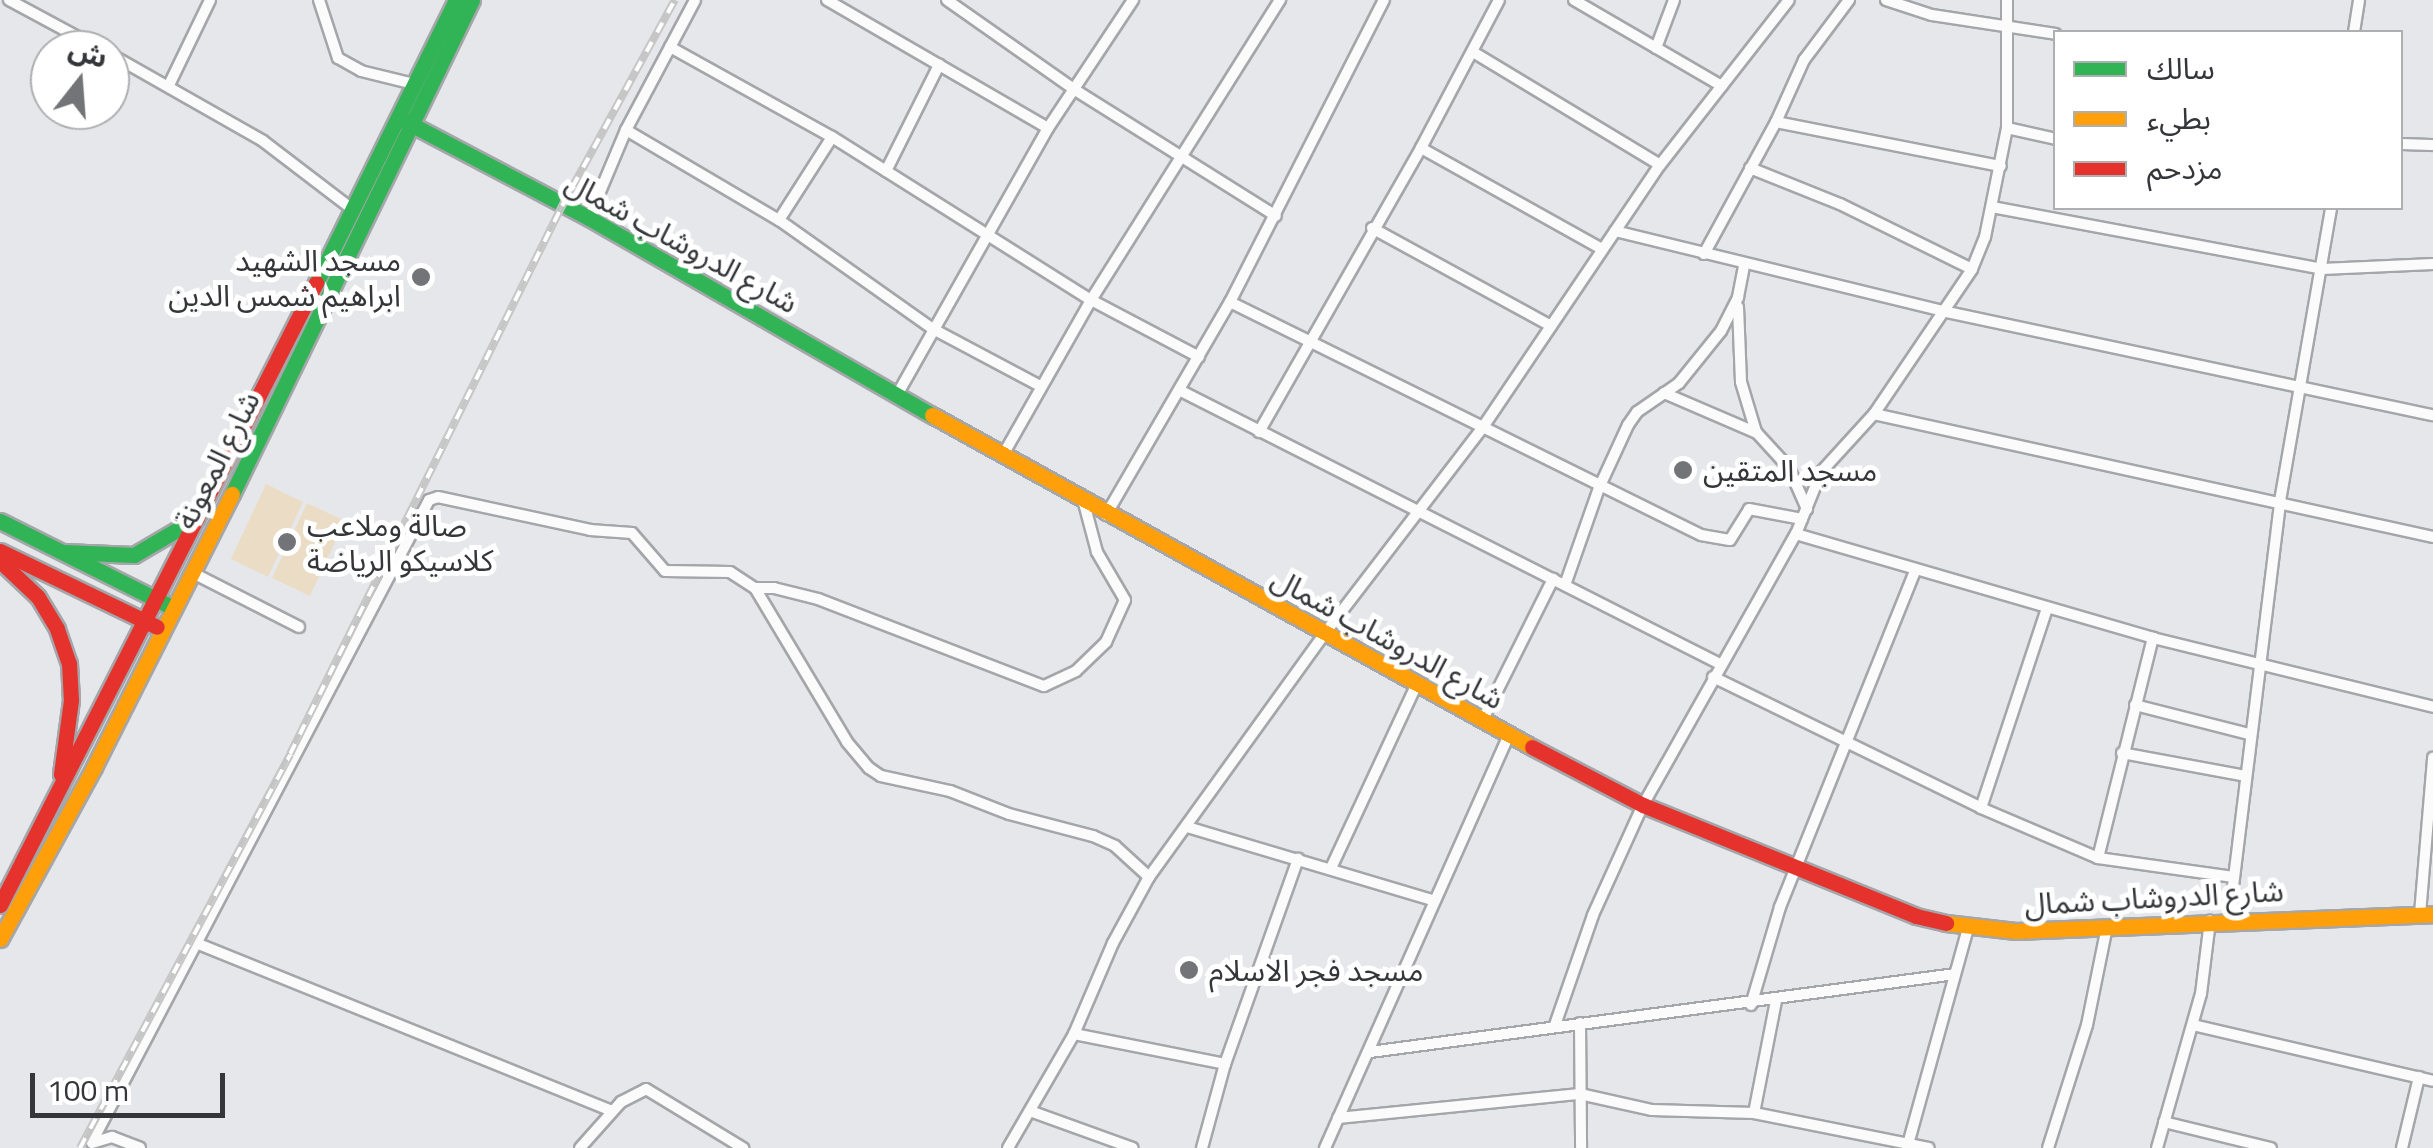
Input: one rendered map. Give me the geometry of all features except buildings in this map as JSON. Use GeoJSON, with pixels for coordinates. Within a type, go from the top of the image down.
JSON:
{"type":"FeatureCollection","features":[{"type":"Feature","properties":{"kind":"main road","name":"شارع المعونة"},"geometry":{"type":"LineString","coordinates":[[0,938],[94,767],[191,572],[405,121],[416,84],[456,0]]}},
{"type":"Feature","properties":{"kind":"main road","name":"شارع المعونة"},"geometry":{"type":"LineString","coordinates":[[0,905],[202,514],[353,210],[472,0]]}},
{"type":"Feature","properties":{"kind":"main road","name":"شارع الدروشاب شمال"},"geometry":{"type":"LineString","coordinates":[[405,121],[589,218],[1106,515],[1482,722],[1642,805],[1796,869],[1916,916],[1968,928],[2107,928],[2229,919],[2426,914]]}},
{"type":"Feature","properties":{"kind":"main road"},"geometry":{"type":"LineString","coordinates":[[64,552],[134,555],[162,542],[202,514]]}},
{"type":"Feature","properties":{"kind":"main road"},"geometry":{"type":"LineString","coordinates":[[0,520],[172,608]]}},
{"type":"Feature","properties":{"kind":"main road"},"geometry":{"type":"LineString","coordinates":[[0,551],[162,629]]}},
{"type":"Feature","properties":{"kind":"main road"},"geometry":{"type":"LineString","coordinates":[[0,560],[38,598],[57,629],[68,664],[71,700],[58,796]]}},
{"type":"Feature","properties":{"kind":"street"},"geometry":{"type":"LineString","coordinates":[[9,0],[65,30]]}},
{"type":"Feature","properties":{"kind":"street"},"geometry":{"type":"LineString","coordinates":[[168,86],[210,0]]}},
{"type":"Feature","properties":{"kind":"street"},"geometry":{"type":"LineString","coordinates":[[319,0],[338,58],[361,72],[416,84]]}},
{"type":"Feature","properties":{"kind":"street"},"geometry":{"type":"LineString","coordinates":[[589,218],[626,130],[695,0]]}},
{"type":"Feature","properties":{"kind":"street"},"geometry":{"type":"LineString","coordinates":[[827,0],[1048,128]]}},
{"type":"Feature","properties":{"kind":"street"},"geometry":{"type":"LineString","coordinates":[[948,0],[1074,90],[1276,216]]}},
{"type":"Feature","properties":{"kind":"street"},"geometry":{"type":"LineString","coordinates":[[897,395],[1048,128],[1132,0]]}},
{"type":"Feature","properties":{"kind":"street"},"geometry":{"type":"LineString","coordinates":[[1003,456],[1091,300],[1280,0]]}},
{"type":"Feature","properties":{"kind":"street"},"geometry":{"type":"LineString","coordinates":[[1106,515],[1230,302],[1384,0]]}},
{"type":"Feature","properties":{"kind":"street"},"geometry":{"type":"LineString","coordinates":[[1259,432],[1421,148],[1498,0]]}},
{"type":"Feature","properties":{"kind":"street"},"geometry":{"type":"LineString","coordinates":[[1574,0],[1722,86]]}},
{"type":"Feature","properties":{"kind":"street"},"geometry":{"type":"LineString","coordinates":[[1656,48],[1674,0]]}},
{"type":"Feature","properties":{"kind":"street"},"geometry":{"type":"LineString","coordinates":[[1008,1148],[1074,1034],[1112,944],[1150,877],[1325,634],[1483,427],[1660,165],[1788,0]]}},
{"type":"Feature","properties":{"kind":"street"},"geometry":{"type":"LineString","coordinates":[[1704,254],[1776,122],[1804,60],[1849,0]]}},
{"type":"Feature","properties":{"kind":"street"},"geometry":{"type":"LineString","coordinates":[[1886,0],[1932,15],[2053,34]]}},
{"type":"Feature","properties":{"kind":"street"},"geometry":{"type":"LineString","coordinates":[[1556,1025],[1593,916],[1642,805],[1796,534],[1825,465],[1874,414],[1947,312],[1972,269],[1992,207],[2007,128],[2008,0]]}},
{"type":"Feature","properties":{"kind":"street"},"geometry":{"type":"LineString","coordinates":[[2354,30],[2359,0]]}},
{"type":"Feature","properties":{"kind":"street"},"geometry":{"type":"LineString","coordinates":[[670,47],[832,138],[1091,300],[1199,357]]}},
{"type":"Feature","properties":{"kind":"street"},"geometry":{"type":"LineString","coordinates":[[1474,52],[1660,165]]}},
{"type":"Feature","properties":{"kind":"street"},"geometry":{"type":"LineString","coordinates":[[130,65],[263,140],[353,210]]}},
{"type":"Feature","properties":{"kind":"street"},"geometry":{"type":"LineString","coordinates":[[886,171],[939,65]]}},
{"type":"Feature","properties":{"kind":"street"},"geometry":{"type":"LineString","coordinates":[[1776,122],[2000,166]]}},
{"type":"Feature","properties":{"kind":"street"},"geometry":{"type":"LineString","coordinates":[[2007,128],[2053,138]]}},
{"type":"Feature","properties":{"kind":"street"},"geometry":{"type":"LineString","coordinates":[[626,130],[779,220],[933,329],[1040,386]]}},
{"type":"Feature","properties":{"kind":"street"},"geometry":{"type":"LineString","coordinates":[[779,220],[832,138]]}},
{"type":"Feature","properties":{"kind":"street"},"geometry":{"type":"LineString","coordinates":[[2403,144],[2433,145]]}},
{"type":"Feature","properties":{"kind":"street"},"geometry":{"type":"LineString","coordinates":[[1421,148],[1602,249]]}},
{"type":"Feature","properties":{"kind":"street"},"geometry":{"type":"LineString","coordinates":[[1750,168],[1840,204],[1972,269]]}},
{"type":"Feature","properties":{"kind":"street"},"geometry":{"type":"LineString","coordinates":[[1992,207],[2322,269],[2433,264]]}},
{"type":"Feature","properties":{"kind":"street"},"geometry":{"type":"LineString","coordinates":[[2229,919],[2280,501],[2331,210]]}},
{"type":"Feature","properties":{"kind":"street"},"geometry":{"type":"LineString","coordinates":[[1372,228],[1551,326]]}},
{"type":"Feature","properties":{"kind":"street"},"geometry":{"type":"LineString","coordinates":[[1616,231],[1744,266],[1947,312],[2433,415]]}},
{"type":"Feature","properties":{"kind":"street"},"geometry":{"type":"LineString","coordinates":[[1565,584],[1600,488],[1628,426],[1701,359],[1730,318],[1744,266]]}},
{"type":"Feature","properties":{"kind":"street"},"geometry":{"type":"LineString","coordinates":[[1738,297],[1742,382],[1757,433]]}},
{"type":"Feature","properties":{"kind":"street"},"geometry":{"type":"LineString","coordinates":[[1230,302],[1600,488],[1720,541],[1730,540],[1749,509],[1804,514]]}},
{"type":"Feature","properties":{"kind":"street"},"geometry":{"type":"LineString","coordinates":[[1181,391],[1720,664]]}},
{"type":"Feature","properties":{"kind":"street"},"geometry":{"type":"LineString","coordinates":[[1664,393],[1757,433],[1789,468],[1804,514]]}},
{"type":"Feature","properties":{"kind":"street"},"geometry":{"type":"LineString","coordinates":[[1874,414],[2433,537]]}},
{"type":"Feature","properties":{"kind":"street"},"geometry":{"type":"LineString","coordinates":[[90,1145],[429,500],[438,498],[590,530],[632,533],[665,571],[730,572],[755,588],[847,742],[869,768],[881,776],[950,791],[1009,814],[1092,836],[1115,846],[1150,877]]}},
{"type":"Feature","properties":{"kind":"street"},"geometry":{"type":"LineString","coordinates":[[755,588],[774,588],[818,600],[1044,686],[1076,672],[1106,642],[1126,600],[1097,552],[1084,502]]}},
{"type":"Feature","properties":{"kind":"street"},"geometry":{"type":"LineString","coordinates":[[1796,534],[2153,638],[2433,707]]}},
{"type":"Feature","properties":{"kind":"street"},"geometry":{"type":"LineString","coordinates":[[1751,1004],[1796,869],[1915,571]]}},
{"type":"Feature","properties":{"kind":"street"},"geometry":{"type":"LineString","coordinates":[[191,572],[299,627]]}},
{"type":"Feature","properties":{"kind":"street"},"geometry":{"type":"LineString","coordinates":[[1482,722],[1553,579]]}},
{"type":"Feature","properties":{"kind":"street"},"geometry":{"type":"LineString","coordinates":[[1981,808],[2047,608]]}},
{"type":"Feature","properties":{"kind":"street"},"geometry":{"type":"LineString","coordinates":[[2098,858],[2153,638]]}},
{"type":"Feature","properties":{"kind":"street"},"geometry":{"type":"LineString","coordinates":[[1713,677],[1981,808],[2098,858],[2234,877]]}},
{"type":"Feature","properties":{"kind":"street"},"geometry":{"type":"LineString","coordinates":[[1330,868],[1416,686]]}},
{"type":"Feature","properties":{"kind":"street"},"geometry":{"type":"LineString","coordinates":[[2136,706],[2250,734]]}},
{"type":"Feature","properties":{"kind":"street"},"geometry":{"type":"LineString","coordinates":[[1325,1148],[1370,1052],[1432,900],[1509,735]]}},
{"type":"Feature","properties":{"kind":"street"},"geometry":{"type":"LineString","coordinates":[[2122,752],[2246,776]]}},
{"type":"Feature","properties":{"kind":"street"},"geometry":{"type":"LineString","coordinates":[[2426,914],[2433,758]]}},
{"type":"Feature","properties":{"kind":"street"},"geometry":{"type":"LineString","coordinates":[[1187,827],[1432,900]]}},
{"type":"Feature","properties":{"kind":"street"},"geometry":{"type":"LineString","coordinates":[[1202,1148],[1225,1064],[1298,860]]}},
{"type":"Feature","properties":{"kind":"street"},"geometry":{"type":"LineString","coordinates":[[2158,1148],[2193,1025],[2210,920]]}},
{"type":"Feature","properties":{"kind":"street"},"geometry":{"type":"LineString","coordinates":[[1908,1146],[1968,928]]}},
{"type":"Feature","properties":{"kind":"street"},"geometry":{"type":"LineString","coordinates":[[2048,1148],[2087,1025],[2107,928]]}},
{"type":"Feature","properties":{"kind":"street"},"geometry":{"type":"LineString","coordinates":[[196,943],[611,1111]]}},
{"type":"Feature","properties":{"kind":"street"},"geometry":{"type":"LineString","coordinates":[[1370,1052],[1556,1025],[1776,1001],[1955,974]]}},
{"type":"Feature","properties":{"kind":"street"},"geometry":{"type":"LineString","coordinates":[[1754,1113],[1776,1001]]}},
{"type":"Feature","properties":{"kind":"street"},"geometry":{"type":"LineString","coordinates":[[1580,1023],[1581,1148]]}},
{"type":"Feature","properties":{"kind":"street"},"geometry":{"type":"LineString","coordinates":[[2193,1025],[2433,1081]]}},
{"type":"Feature","properties":{"kind":"street"},"geometry":{"type":"LineString","coordinates":[[1074,1034],[1225,1064]]}},
{"type":"Feature","properties":{"kind":"street"},"geometry":{"type":"LineString","coordinates":[[2402,1148],[2419,1077]]}},
{"type":"Feature","properties":{"kind":"street"},"geometry":{"type":"LineString","coordinates":[[580,1148],[611,1111],[646,1089],[743,1148]]}},
{"type":"Feature","properties":{"kind":"street"},"geometry":{"type":"LineString","coordinates":[[1338,1118],[1580,1094],[1652,1110],[1754,1113],[1929,1148]]}},
{"type":"Feature","properties":{"kind":"street"},"geometry":{"type":"LineString","coordinates":[[1030,1111],[1134,1148]]}},
{"type":"Feature","properties":{"kind":"street"},"geometry":{"type":"LineString","coordinates":[[2164,1122],[2271,1148]]}},
{"type":"Feature","properties":{"kind":"street"},"geometry":{"type":"LineString","coordinates":[[90,1145],[112,1137],[140,1148]]}},
{"type":"Feature","properties":{"kind":"shaded area"},"geometry":{"type":"Polygon","coordinates":[[[266,484],[303,502],[268,577],[231,559],[266,484]]]}},
{"type":"Feature","properties":{"kind":"shaded area"},"geometry":{"type":"Polygon","coordinates":[[[307,503],[345,521],[310,596],[272,578],[307,503]]]}},
{"type":"Feature","properties":{"kind":"railway"},"geometry":{"type":"LineString","coordinates":[[80,1148],[290,754],[562,206],[675,0]]}},
{"type":"Feature","properties":{"kind":"traffic: fast"},"geometry":{"type":"LineString","coordinates":[[316,283],[456,0]]}},
{"type":"Feature","properties":{"kind":"traffic: fast"},"geometry":{"type":"LineString","coordinates":[[232,494],[472,0]]}},
{"type":"Feature","properties":{"kind":"traffic: fast"},"geometry":{"type":"LineString","coordinates":[[403,120],[589,218],[932,415]]}},
{"type":"Feature","properties":{"kind":"traffic: fast"},"geometry":{"type":"LineString","coordinates":[[64,552],[134,555],[197,518]]}},
{"type":"Feature","properties":{"kind":"traffic: fast"},"geometry":{"type":"LineString","coordinates":[[0,521],[168,605]]}},
{"type":"Feature","properties":{"kind":"traffic: slow"},"geometry":{"type":"LineString","coordinates":[[932,415],[1532,747]]}},
{"type":"Feature","properties":{"kind":"traffic: slow"},"geometry":{"type":"LineString","coordinates":[[0,939],[94,767],[232,494]]}},
{"type":"Feature","properties":{"kind":"traffic: slow"},"geometry":{"type":"LineString","coordinates":[[1946,923],[2016,931],[2433,914]]}},
{"type":"Feature","properties":{"kind":"traffic: jam"},"geometry":{"type":"LineString","coordinates":[[0,905],[316,283]]}},
{"type":"Feature","properties":{"kind":"traffic: jam"},"geometry":{"type":"LineString","coordinates":[[0,551],[157,627]]}},
{"type":"Feature","properties":{"kind":"traffic: jam"},"geometry":{"type":"LineString","coordinates":[[0,561],[38,597],[57,629],[69,663],[71,700],[61,774]]}},
{"type":"Feature","properties":{"kind":"traffic: jam"},"geometry":{"type":"LineString","coordinates":[[1532,747],[1643,805],[1916,916],[1946,923]]}},
{"type":"Feature","properties":{"kind":"place","name":"مسجد الشهيد ابراهيم شمس الدين"},"geometry":{"type":"Point","coordinates":[421,277]}},
{"type":"Feature","properties":{"kind":"place","name":"مسجد المتقين"},"geometry":{"type":"Point","coordinates":[1683,470]}},
{"type":"Feature","properties":{"kind":"place","name":"صالة وملاعب كلاسيكو الرياضة"},"geometry":{"type":"Point","coordinates":[287,542]}},
{"type":"Feature","properties":{"kind":"place","name":"مسجد فجر الاسلام"},"geometry":{"type":"Point","coordinates":[1189,970]}}]}
